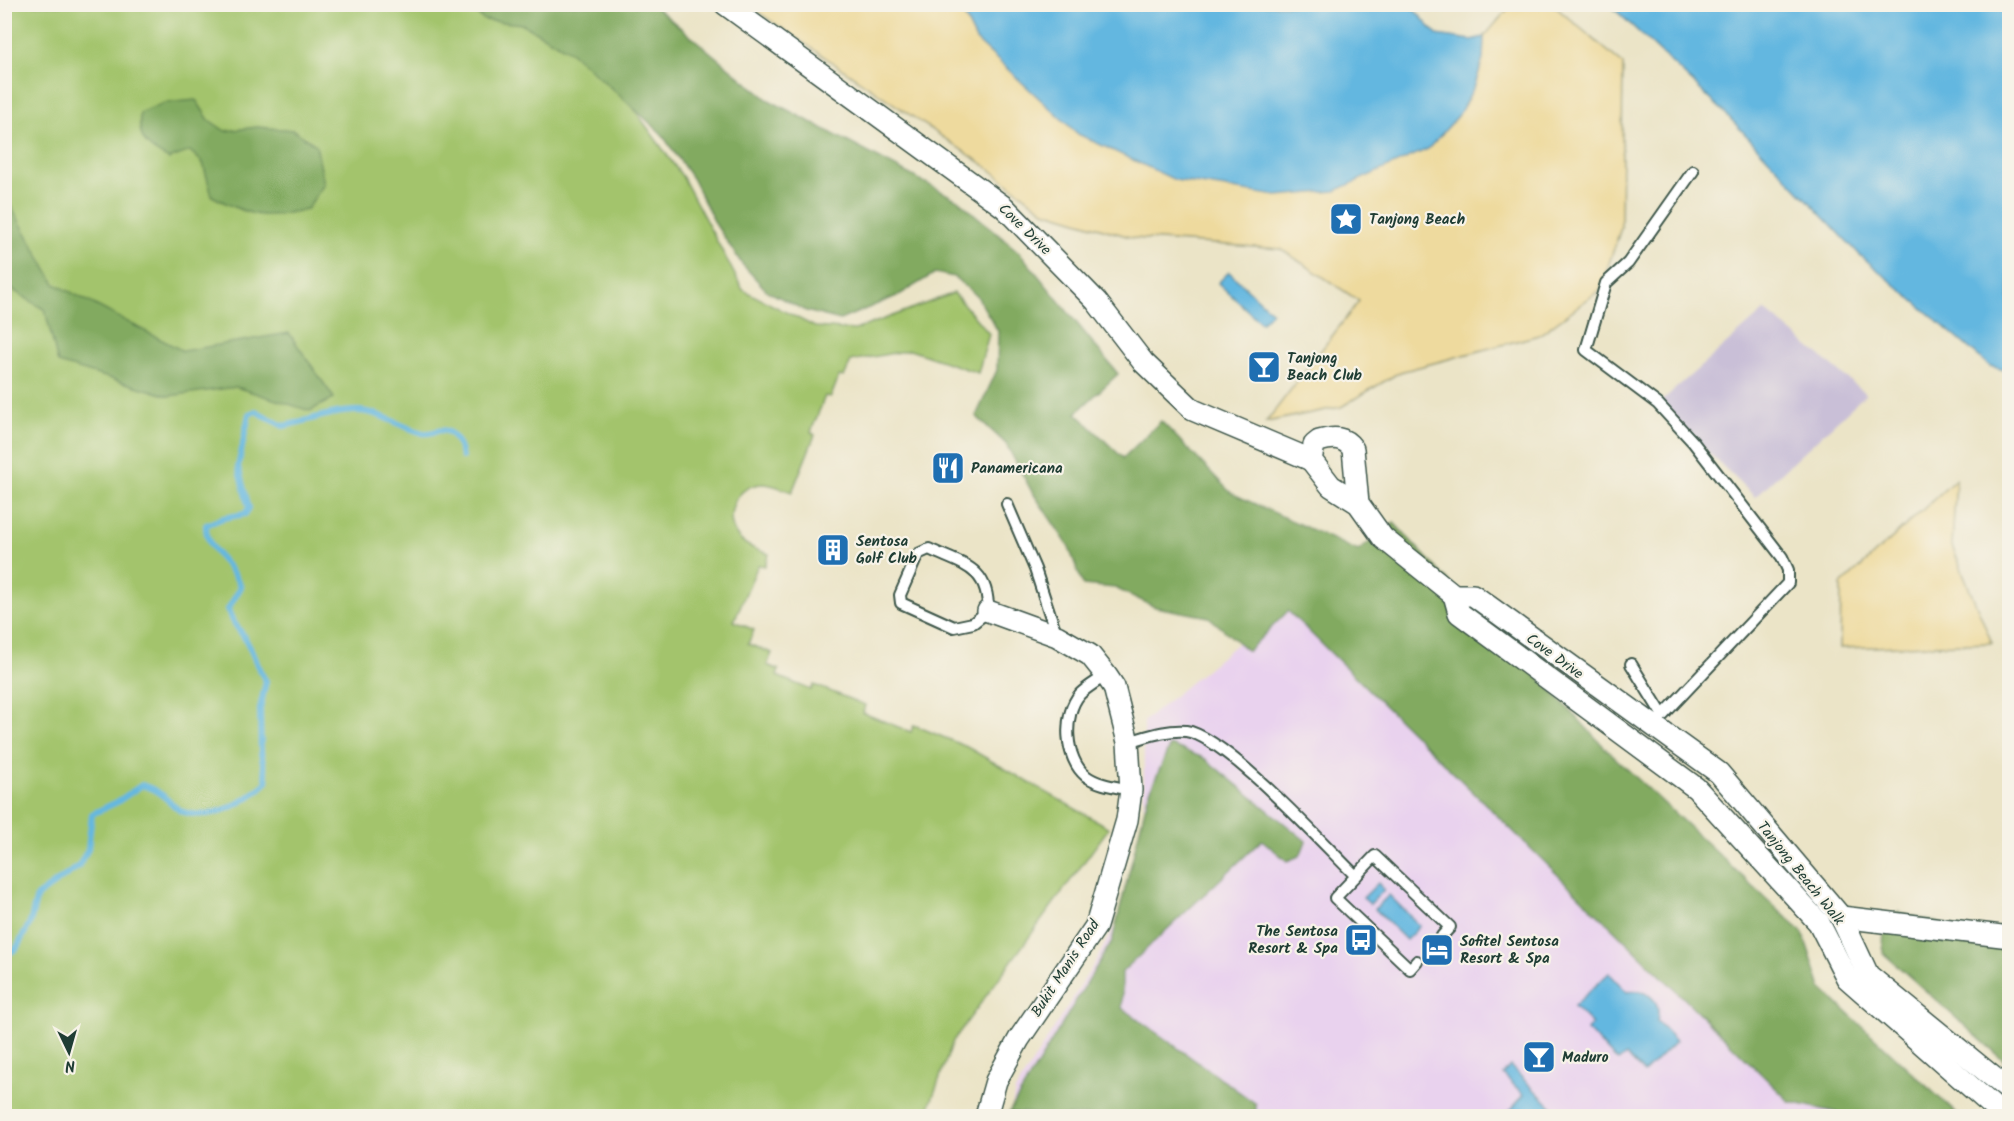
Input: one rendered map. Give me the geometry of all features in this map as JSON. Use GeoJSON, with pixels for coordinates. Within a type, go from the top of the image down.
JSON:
{"type":"FeatureCollection","features":[{"type":"Feature","properties":{"kind":"street","name":"Cove Drive"},"geometry":{"type":"LineString","coordinates":[[725,4],[1004,207],[1096,301],[1143,362],[1193,410],[1311,460],[1331,486],[1358,503],[1383,538],[1454,595],[1459,613],[1609,723]]}},
{"type":"Feature","properties":{"kind":"street"},"geometry":{"type":"LineString","coordinates":[[1311,460],[1314,445],[1319,441],[1331,437],[1350,444],[1355,458],[1358,503]]}},
{"type":"Feature","properties":{"kind":"street","name":"Cove Drive"},"geometry":{"type":"LineString","coordinates":[[1454,595],[1473,596],[1657,721]]}},
{"type":"Feature","properties":{"kind":"street","name":"Bukit Manis Road"},"geometry":{"type":"LineString","coordinates":[[986,1116],[996,1082],[1019,1039],[1096,926],[1127,820],[1131,790],[1128,742],[1114,687],[1106,675],[1090,655],[1057,636],[988,611]]}},
{"type":"Feature","properties":{"kind":"street"},"geometry":{"type":"LineString","coordinates":[[1639,746],[1657,721]]}},
{"type":"Feature","properties":{"kind":"street","name":"Tanjong Beach Walk"},"geometry":{"type":"LineString","coordinates":[[1657,721],[1719,773],[1841,917],[1868,975],[2010,1091]]}},
{"type":"Feature","properties":{"kind":"street","name":"Tanjong Beach Walk"},"geometry":{"type":"LineString","coordinates":[[1609,723],[1696,788],[1819,923],[1847,978],[2004,1116]]}},
{"type":"Feature","properties":{"kind":"street"},"geometry":{"type":"LineString","coordinates":[[1841,917],[2010,937]]}},
{"type":"Feature","properties":{"kind":"lane"},"geometry":{"type":"LineString","coordinates":[[1631,664],[1657,721],[1788,583],[1788,570],[1782,557],[1693,442],[1658,404],[1586,350],[1606,283],[1628,263],[1693,171]]}},
{"type":"Feature","properties":{"kind":"lane"},"geometry":{"type":"LineString","coordinates":[[1007,504],[1035,569],[1057,636]]}},
{"type":"Feature","properties":{"kind":"lane"},"geometry":{"type":"LineString","coordinates":[[929,549],[976,571],[988,592],[988,611],[973,623],[954,627],[901,603],[900,596],[918,554],[929,549]]}},
{"type":"Feature","properties":{"kind":"lane"},"geometry":{"type":"LineString","coordinates":[[1106,675],[1079,695],[1068,726],[1070,746],[1074,761],[1087,776],[1108,785],[1131,790]]}},
{"type":"Feature","properties":{"kind":"lane"},"geometry":{"type":"LineString","coordinates":[[1128,742],[1186,731],[1206,737],[1231,754],[1356,876]]}},
{"type":"Feature","properties":{"kind":"lane"},"geometry":{"type":"LineString","coordinates":[[1417,961],[1410,969],[1335,898],[1376,856],[1450,927],[1442,936]]}},
{"type":"Feature","properties":{"kind":"shaded area"},"geometry":{"type":"Polygon","coordinates":[[[1765,310],[1866,394],[1755,497],[1658,404],[1765,310]]]}},
{"type":"Feature","properties":{"kind":"shaded area"},"geometry":{"type":"Polygon","coordinates":[[[1286,603],[1864,1116],[1010,1116],[1015,1091],[1097,959],[1132,894],[1144,826],[1144,721],[1286,603]]]}},
{"type":"Feature","properties":{"kind":"green space"},"geometry":{"type":"Polygon","coordinates":[[[5,5],[524,5],[587,43],[682,176],[743,290],[815,327],[855,330],[954,293],[989,334],[978,373],[910,350],[851,361],[844,377],[839,376],[831,397],[825,396],[811,432],[815,435],[792,492],[769,484],[752,486],[738,496],[734,503],[731,520],[737,536],[743,542],[769,554],[765,566],[758,565],[734,621],[754,630],[748,644],[772,653],[767,665],[779,670],[777,676],[811,690],[814,685],[865,705],[863,713],[911,732],[914,725],[967,747],[1109,828],[953,1041],[926,1116],[5,1116],[5,5]]]}},
{"type":"Feature","properties":{"kind":"green space"},"geometry":{"type":"Polygon","coordinates":[[[465,5],[653,5],[767,99],[958,200],[1020,253],[1118,374],[1076,413],[1123,458],[1161,421],[1231,493],[1358,551],[1394,523],[1610,753],[1803,933],[1821,988],[1959,1116],[1853,1116],[1790,1102],[1288,611],[1248,651],[1209,617],[1155,607],[1115,588],[1083,585],[1068,545],[1031,490],[1006,444],[976,416],[997,370],[998,331],[977,296],[954,277],[935,273],[899,295],[840,320],[806,311],[767,291],[742,264],[716,225],[692,178],[661,133],[570,51],[522,24],[484,20],[465,5]]]}},
{"type":"Feature","properties":{"kind":"green space"},"geometry":{"type":"Polygon","coordinates":[[[196,100],[209,120],[225,131],[257,127],[293,130],[316,145],[324,184],[307,209],[280,215],[268,215],[237,208],[212,196],[203,163],[190,151],[169,159],[154,151],[145,142],[140,130],[140,113],[164,103],[196,100]]]}},
{"type":"Feature","properties":{"kind":"green space"},"geometry":{"type":"Polygon","coordinates":[[[4,194],[55,284],[183,351],[289,333],[334,398],[310,411],[236,387],[169,396],[58,363],[45,310],[5,285],[4,194]]]}},
{"type":"Feature","properties":{"kind":"green space"},"geometry":{"type":"Polygon","coordinates":[[[1170,745],[1204,758],[1306,841],[1300,856],[1287,861],[1262,840],[1122,972],[1122,1008],[1256,1104],[1256,1116],[1059,1116],[1009,1112],[1112,941],[1148,796],[1170,745]]]}},
{"type":"Feature","properties":{"kind":"green space"},"geometry":{"type":"Polygon","coordinates":[[[1898,912],[2009,942],[2009,1065],[1883,953],[1884,923],[1898,912]]]}},
{"type":"Feature","properties":{"kind":"sand","name":"Tanjong Beach"},"geometry":{"type":"Polygon","coordinates":[[[748,5],[959,5],[976,40],[1428,149],[1458,116],[1475,85],[1483,59],[1484,37],[1511,5],[1553,5],[1623,64],[1621,228],[1600,290],[1539,335],[1400,372],[1341,407],[1266,422],[1359,301],[1281,249],[1133,238],[1044,211],[984,165],[748,5]]]}},
{"type":"Feature","properties":{"kind":"sand"},"geometry":{"type":"Polygon","coordinates":[[[1956,479],[1952,546],[1992,643],[1840,648],[1841,585],[1956,479]]]}},
{"type":"Feature","properties":{"kind":"water"},"geometry":{"type":"Polygon","coordinates":[[[959,5],[1410,5],[1437,35],[1471,40],[1484,37],[1483,59],[1475,85],[1458,116],[1428,149],[1335,191],[1277,196],[1175,180],[1078,134],[976,40],[959,5]]]}},
{"type":"Feature","properties":{"kind":"water"},"geometry":{"type":"Polygon","coordinates":[[[1610,5],[2009,5],[2009,371],[1990,366],[1859,254],[1725,113],[1610,5]]]}},
{"type":"Feature","properties":{"kind":"water"},"geometry":{"type":"Polygon","coordinates":[[[1229,272],[1272,312],[1261,323],[1218,283],[1229,272]]]}},
{"type":"Feature","properties":{"kind":"water"},"geometry":{"type":"Polygon","coordinates":[[[1378,883],[1384,890],[1370,904],[1363,898],[1378,883]]]}},
{"type":"Feature","properties":{"kind":"water"},"geometry":{"type":"Polygon","coordinates":[[[1389,895],[1420,926],[1406,940],[1375,909],[1389,895]]]}},
{"type":"Feature","properties":{"kind":"water"},"geometry":{"type":"Polygon","coordinates":[[[1609,973],[1627,992],[1641,992],[1651,997],[1657,1007],[1657,1021],[1676,1041],[1644,1073],[1626,1055],[1618,1061],[1587,1030],[1592,1024],[1574,1006],[1609,973]]]}},
{"type":"Feature","properties":{"kind":"water"},"geometry":{"type":"Polygon","coordinates":[[[1510,1066],[1561,1116],[1505,1116],[1524,1095],[1503,1074],[1510,1066]]]}},
{"type":"Feature","properties":{"kind":"waterway"},"geometry":{"type":"LineString","coordinates":[[4,956],[16,949],[30,923],[37,896],[79,866],[88,849],[92,814],[117,802],[142,785],[153,789],[181,811],[192,814],[216,812],[249,797],[267,782],[261,753],[260,709],[266,681],[228,609],[241,587],[232,571],[214,550],[206,525],[223,518],[245,514],[249,508],[238,467],[249,414],[256,411],[283,426],[338,413],[365,412],[382,416],[423,433],[447,431],[456,441],[462,457]]}},
{"type":"Feature","properties":{"kind":"place","name":"Tanjong Beach"},"geometry":{"type":"Point","coordinates":[1346,219]}},
{"type":"Feature","properties":{"kind":"place","name":"Tanjong Beach Club"},"geometry":{"type":"Point","coordinates":[1264,367]}},
{"type":"Feature","properties":{"kind":"place","name":"Panamericana"},"geometry":{"type":"Point","coordinates":[948,468]}},
{"type":"Feature","properties":{"kind":"place","name":"Sentosa Golf Club"},"geometry":{"type":"Point","coordinates":[833,550]}},
{"type":"Feature","properties":{"kind":"place","name":"The Sentosa Resort & Spa"},"geometry":{"type":"Point","coordinates":[1361,940]}},
{"type":"Feature","properties":{"kind":"place","name":"Sofitel Sentosa Resort & Spa"},"geometry":{"type":"Point","coordinates":[1437,950]}},
{"type":"Feature","properties":{"kind":"place","name":"Maduro"},"geometry":{"type":"Point","coordinates":[1539,1057]}}]}
